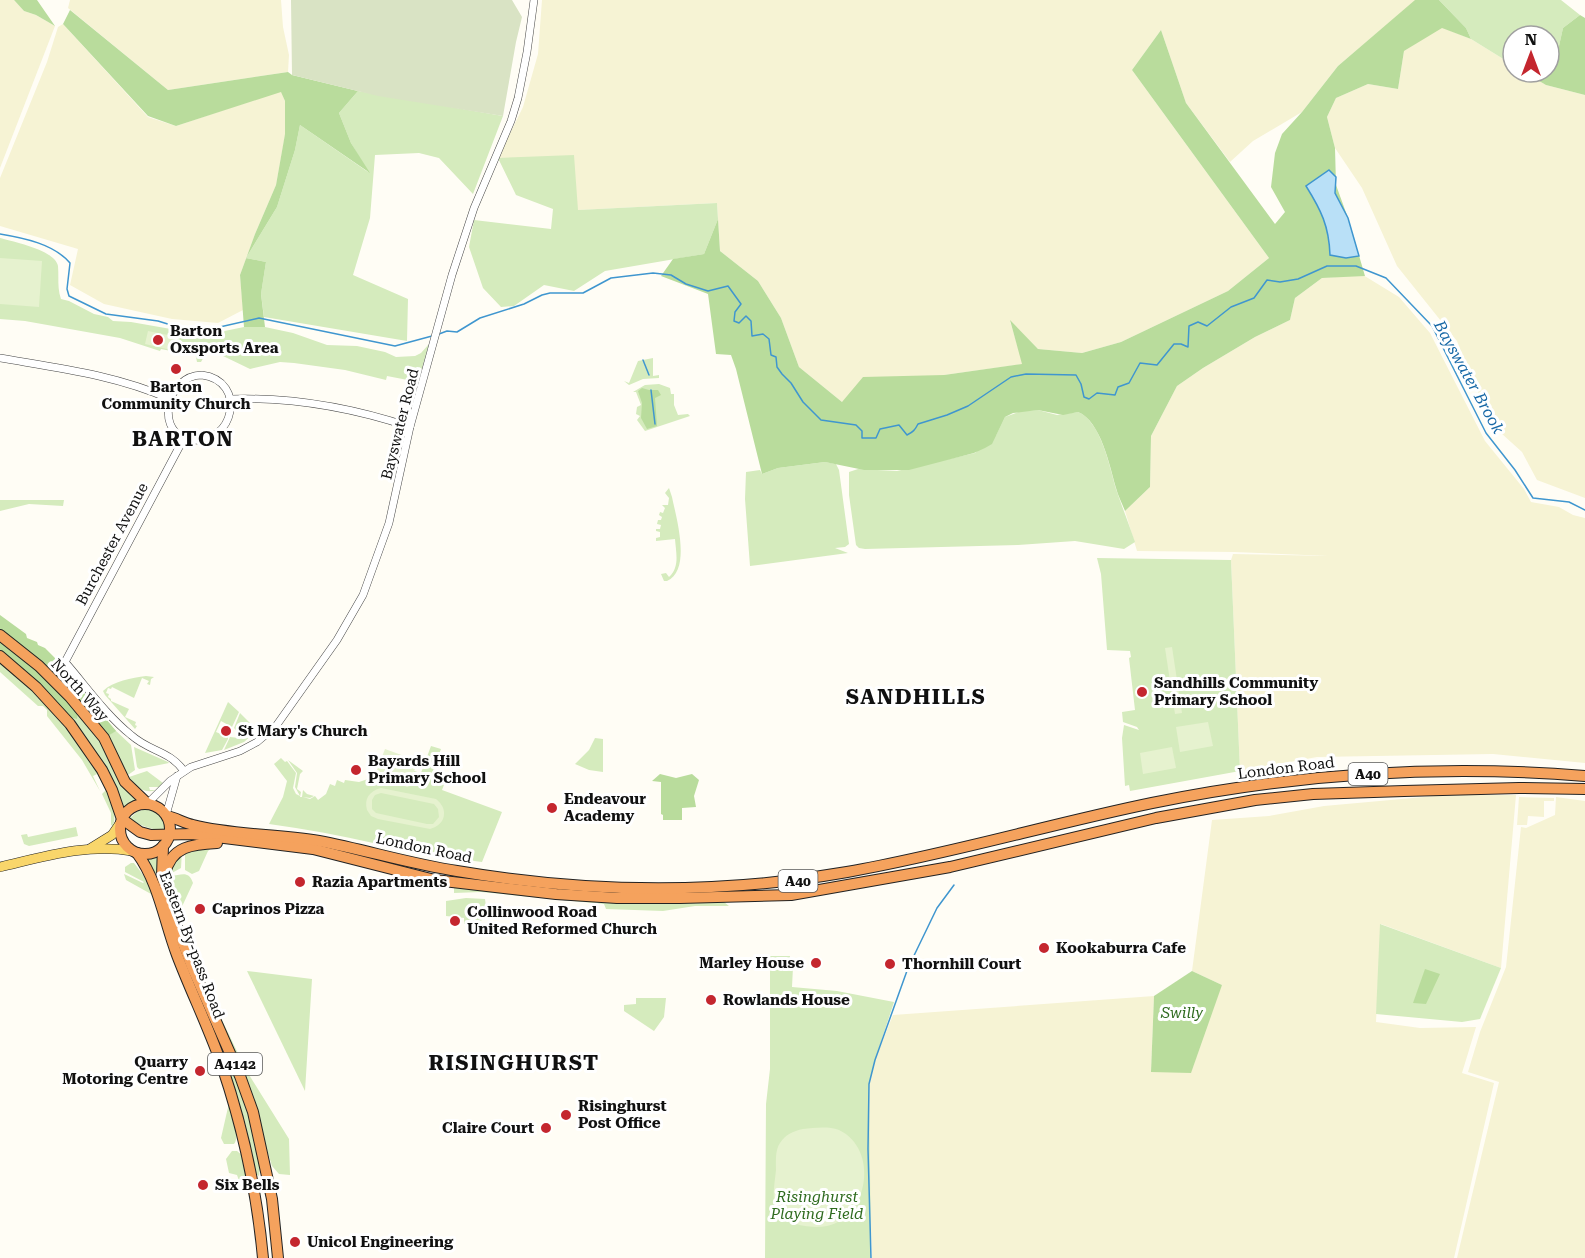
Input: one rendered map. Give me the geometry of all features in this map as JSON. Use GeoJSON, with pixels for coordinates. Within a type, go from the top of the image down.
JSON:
{"type":"FeatureCollection","features":[{"type":"Feature","properties":{"kind":"highway","name":"North Way"},"geometry":{"type":"LineString","coordinates":[[0,635],[39,666],[84,712],[104,738],[125,782],[148,803],[167,815]]}},
{"type":"Feature","properties":{"kind":"highway","name":"North Way"},"geometry":{"type":"LineString","coordinates":[[0,656],[36,687],[70,724],[102,770],[112,790],[122,820],[121,837],[124,844],[134,852]]}},
{"type":"Feature","properties":{"kind":"highway","name":"London Road"},"geometry":{"type":"LineString","coordinates":[[211,840],[313,849],[435,880],[556,894],[617,898],[679,894],[806,879],[870,868],[1171,799],[1320,777],[1406,772],[1488,771],[1585,776]]}},
{"type":"Feature","properties":{"kind":"highway","name":"London Road"},"geometry":{"type":"LineString","coordinates":[[167,815],[195,826],[320,842],[444,869],[502,878],[679,894],[791,895],[900,877],[1156,818],[1255,800],[1313,794],[1370,792],[1516,788],[1585,789]]}},
{"type":"Feature","properties":{"kind":"highway"},"geometry":{"type":"LineString","coordinates":[[148,803],[133,806],[122,820],[135,830],[146,834],[192,834],[211,840]]}},
{"type":"Feature","properties":{"kind":"highway"},"geometry":{"type":"LineString","coordinates":[[164,845],[171,827],[167,815]]}},
{"type":"Feature","properties":{"kind":"highway"},"geometry":{"type":"LineString","coordinates":[[134,852],[151,853],[164,845],[211,840]]}},
{"type":"Feature","properties":{"kind":"highway"},"geometry":{"type":"LineString","coordinates":[[164,883],[169,862],[178,850],[211,840]]}},
{"type":"Feature","properties":{"kind":"highway","name":"Eastern By-pass Road"},"geometry":{"type":"LineString","coordinates":[[164,845],[161,870],[186,952],[240,1076],[253,1112],[272,1199],[278,1258]]}},
{"type":"Feature","properties":{"kind":"highway","name":"Eastern By-pass Road"},"geometry":{"type":"LineString","coordinates":[[134,852],[154,883],[177,956],[214,1043],[229,1086],[251,1174],[263,1258]]}},
{"type":"Feature","properties":{"kind":"main road"},"geometry":{"type":"LineString","coordinates":[[89,849],[112,835],[122,820]]}},
{"type":"Feature","properties":{"kind":"main road"},"geometry":{"type":"LineString","coordinates":[[0,867],[89,849],[134,852]]}},
{"type":"Feature","properties":{"kind":"street","name":"Bayswater Road"},"geometry":{"type":"LineString","coordinates":[[148,803],[170,780],[180,774],[201,762],[240,751],[273,730],[337,640],[363,595],[385,538],[410,427],[468,223],[511,121],[518,98],[534,0]]}},
{"type":"Feature","properties":{"kind":"street"},"geometry":{"type":"LineString","coordinates":[[0,358],[98,375],[140,387],[170,399]]}},
{"type":"Feature","properties":{"kind":"street"},"geometry":{"type":"LineString","coordinates":[[197,375],[208,376],[220,381],[227,390],[230,399],[228,417],[217,434],[200,441],[184,438],[176,431],[168,418],[170,399],[180,382],[186,378],[197,375]]}},
{"type":"Feature","properties":{"kind":"street"},"geometry":{"type":"LineString","coordinates":[[230,399],[308,402],[357,412],[410,427]]}},
{"type":"Feature","properties":{"kind":"street","name":"Burchester Avenue"},"geometry":{"type":"LineString","coordinates":[[65,662],[184,438]]}},
{"type":"Feature","properties":{"kind":"street","name":"North Way"},"geometry":{"type":"LineString","coordinates":[[65,662],[126,731],[147,747],[172,758],[180,774]]}},
{"type":"Feature","properties":{"kind":"street"},"geometry":{"type":"LineString","coordinates":[[167,815],[180,774]]}},
{"type":"Feature","properties":{"kind":"shaded area"},"geometry":{"type":"Polygon","coordinates":[[[0,0],[14,0],[24,11],[55,26],[0,168],[0,0]]]}},
{"type":"Feature","properties":{"kind":"shaded area"},"geometry":{"type":"Polygon","coordinates":[[[70,0],[281,0],[283,27],[289,55],[288,72],[168,90],[68,8],[70,0]]]}},
{"type":"Feature","properties":{"kind":"shaded area"},"geometry":{"type":"Polygon","coordinates":[[[542,0],[1416,0],[1338,66],[1302,112],[1253,141],[1230,162],[1186,103],[1161,30],[1132,70],[1269,258],[1228,291],[1121,342],[1082,353],[1038,349],[1010,321],[1023,364],[944,375],[842,402],[799,367],[781,318],[758,281],[720,251],[717,203],[578,210],[498,158],[523,107],[538,54],[542,0]]]}},
{"type":"Feature","properties":{"kind":"shaded area"},"geometry":{"type":"Polygon","coordinates":[[[63,24],[148,117],[176,126],[281,91],[285,101],[285,135],[276,185],[240,275],[243,310],[218,323],[172,319],[104,304],[70,285],[78,249],[0,226],[0,178],[47,62],[58,27],[63,24]]]}},
{"type":"Feature","properties":{"kind":"shaded area"},"geometry":{"type":"Polygon","coordinates":[[[1441,27],[1471,39],[1501,58],[1501,84],[1544,84],[1585,95],[1585,498],[1537,480],[1522,452],[1491,424],[1457,341],[1397,266],[1362,188],[1335,148],[1327,117],[1336,98],[1368,84],[1398,89],[1404,51],[1441,27]]]}},
{"type":"Feature","properties":{"kind":"shaded area"},"geometry":{"type":"Polygon","coordinates":[[[1363,275],[1399,297],[1430,333],[1485,441],[1524,489],[1531,502],[1559,507],[1573,515],[1585,518],[1585,763],[1493,754],[1317,757],[1240,771],[1231,560],[1233,554],[1328,556],[1137,551],[1125,511],[1150,487],[1151,436],[1177,386],[1255,337],[1290,320],[1295,298],[1322,278],[1363,275]]]}},
{"type":"Feature","properties":{"kind":"shaded area"},"geometry":{"type":"Polygon","coordinates":[[[1446,795],[1516,795],[1501,968],[1381,924],[1376,1022],[1420,1028],[1476,1027],[1462,1073],[1494,1083],[1454,1258],[872,1258],[868,1149],[869,1084],[875,1060],[893,1015],[1154,996],[1151,1072],[1222,985],[1192,971],[1212,820],[1269,816],[1324,806],[1446,795]]]}},
{"type":"Feature","properties":{"kind":"shaded area"},"geometry":{"type":"Polygon","coordinates":[[[1519,797],[1554,798],[1554,801],[1544,801],[1544,817],[1528,816],[1527,825],[1517,825],[1519,797]]]}},
{"type":"Feature","properties":{"kind":"shaded area"},"geometry":{"type":"Polygon","coordinates":[[[1556,797],[1585,801],[1585,1258],[1457,1258],[1499,1082],[1468,1072],[1480,1032],[1506,967],[1521,827],[1526,828],[1555,815],[1556,797]]]}},
{"type":"Feature","properties":{"kind":"green space"},"geometry":{"type":"Polygon","coordinates":[[[14,0],[37,0],[55,26],[24,11],[14,0]]]}},
{"type":"Feature","properties":{"kind":"green space"},"geometry":{"type":"Polygon","coordinates":[[[291,0],[512,0],[522,17],[503,116],[378,96],[292,75],[291,0]]]}},
{"type":"Feature","properties":{"kind":"green space"},"geometry":{"type":"Polygon","coordinates":[[[1415,0],[1439,0],[1466,28],[1471,39],[1442,28],[1404,51],[1398,89],[1368,84],[1336,98],[1327,117],[1335,148],[1336,185],[1365,276],[1322,278],[1295,298],[1290,320],[1255,337],[1177,386],[1151,436],[1150,487],[1125,511],[1099,434],[1086,417],[1078,412],[1063,415],[1038,410],[1013,413],[1005,417],[992,444],[985,448],[909,470],[864,470],[825,462],[778,468],[762,474],[731,355],[716,354],[708,294],[661,276],[673,259],[704,254],[718,219],[720,251],[758,281],[781,318],[799,367],[842,402],[863,377],[944,375],[1022,364],[1010,320],[1038,349],[1082,353],[1121,342],[1228,291],[1269,258],[1132,70],[1161,30],[1186,103],[1275,224],[1285,212],[1271,187],[1275,153],[1282,134],[1338,66],[1415,0]]]}},
{"type":"Feature","properties":{"kind":"green space"},"geometry":{"type":"Polygon","coordinates":[[[1439,0],[1561,0],[1580,15],[1563,28],[1561,37],[1561,24],[1501,24],[1501,58],[1471,39],[1466,28],[1439,0]]]}},
{"type":"Feature","properties":{"kind":"green space"},"geometry":{"type":"Polygon","coordinates":[[[70,10],[168,90],[288,72],[292,75],[358,91],[339,113],[351,143],[370,173],[300,125],[295,150],[277,207],[247,257],[276,185],[285,134],[285,101],[281,92],[176,126],[148,116],[63,24],[70,10]]]}},
{"type":"Feature","properties":{"kind":"green space"},"geometry":{"type":"Polygon","coordinates":[[[1580,15],[1585,18],[1585,95],[1544,84],[1561,84],[1563,28],[1580,15]]]}},
{"type":"Feature","properties":{"kind":"green space"},"geometry":{"type":"Polygon","coordinates":[[[358,91],[503,116],[473,194],[439,158],[419,153],[375,155],[370,218],[353,275],[408,299],[407,341],[264,317],[261,294],[266,262],[246,258],[277,207],[295,150],[300,125],[368,172],[351,143],[339,113],[358,91]]]}},
{"type":"Feature","properties":{"kind":"green space"},"geometry":{"type":"Polygon","coordinates":[[[574,155],[578,210],[717,203],[718,219],[704,254],[605,271],[574,291],[544,285],[514,306],[501,307],[483,288],[469,247],[474,220],[551,229],[553,209],[516,195],[498,158],[574,155]]]}},
{"type":"Feature","properties":{"kind":"green space"},"geometry":{"type":"Polygon","coordinates":[[[0,238],[33,247],[50,255],[58,266],[61,299],[113,321],[205,335],[244,327],[265,327],[293,333],[327,345],[357,346],[385,352],[396,357],[415,356],[429,344],[418,382],[387,376],[386,380],[345,370],[294,363],[280,362],[250,369],[207,351],[201,362],[197,362],[195,352],[181,353],[161,349],[160,351],[120,338],[25,321],[0,319],[0,238]]]}},
{"type":"Feature","properties":{"kind":"green space"},"geometry":{"type":"Polygon","coordinates":[[[0,258],[42,261],[39,307],[0,304],[0,258]]]}},
{"type":"Feature","properties":{"kind":"green space"},"geometry":{"type":"Polygon","coordinates":[[[246,258],[266,262],[261,294],[265,327],[244,327],[240,275],[246,258]]]}},
{"type":"Feature","properties":{"kind":"green space","name":"Barton Oxsports Area"},"geometry":{"type":"Polygon","coordinates":[[[148,331],[173,336],[171,350],[145,344],[148,331]]]}},
{"type":"Feature","properties":{"kind":"green space"},"geometry":{"type":"Polygon","coordinates":[[[653,358],[653,376],[659,375],[659,378],[643,379],[629,385],[624,381],[629,383],[638,361],[653,358]]]}},
{"type":"Feature","properties":{"kind":"green space"},"geometry":{"type":"Polygon","coordinates":[[[659,384],[670,388],[671,394],[674,394],[674,405],[678,415],[688,414],[690,416],[645,431],[637,420],[640,416],[636,414],[637,407],[641,405],[636,392],[633,392],[645,385],[659,384]]]}},
{"type":"Feature","properties":{"kind":"green space"},"geometry":{"type":"Polygon","coordinates":[[[642,388],[658,390],[661,395],[655,398],[657,426],[647,429],[641,418],[642,403],[638,391],[642,388]]]}},
{"type":"Feature","properties":{"kind":"green space"},"geometry":{"type":"Polygon","coordinates":[[[1038,410],[1057,415],[1078,412],[1093,425],[1103,446],[1135,542],[1124,549],[1075,541],[1018,545],[865,549],[856,545],[849,495],[849,472],[858,469],[897,471],[975,453],[996,435],[1005,417],[1021,411],[1038,410]]]}},
{"type":"Feature","properties":{"kind":"green space"},"geometry":{"type":"Polygon","coordinates":[[[825,462],[836,464],[839,470],[849,544],[835,548],[848,553],[750,566],[745,499],[746,472],[760,470],[762,474],[778,468],[825,462]]]}},
{"type":"Feature","properties":{"kind":"green space"},"geometry":{"type":"Polygon","coordinates":[[[669,488],[679,529],[681,555],[675,575],[664,581],[661,574],[666,573],[669,577],[675,569],[676,560],[675,539],[656,541],[656,538],[660,537],[660,532],[656,531],[661,525],[657,524],[662,517],[659,515],[665,508],[662,505],[668,505],[669,498],[665,493],[669,488]]]}},
{"type":"Feature","properties":{"kind":"green space"},"geometry":{"type":"Polygon","coordinates":[[[0,500],[64,500],[63,506],[29,504],[0,511],[0,500]]]}},
{"type":"Feature","properties":{"kind":"green space","name":"Sandhills Community Primary School"},"geometry":{"type":"Polygon","coordinates":[[[1097,558],[1231,560],[1240,771],[1130,791],[1129,785],[1125,786],[1122,738],[1124,725],[1139,730],[1123,722],[1122,712],[1135,710],[1129,658],[1131,657],[1130,651],[1107,650],[1101,574],[1097,558]]]}},
{"type":"Feature","properties":{"kind":"green space"},"geometry":{"type":"Polygon","coordinates":[[[0,615],[54,657],[116,731],[108,736],[71,691],[0,630],[0,615]]]}},
{"type":"Feature","properties":{"kind":"green space"},"geometry":{"type":"Polygon","coordinates":[[[0,639],[29,662],[78,711],[77,719],[69,717],[20,666],[0,650],[0,639]]]}},
{"type":"Feature","properties":{"kind":"green space"},"geometry":{"type":"Polygon","coordinates":[[[1172,647],[1182,713],[1175,714],[1165,648],[1172,647]]]}},
{"type":"Feature","properties":{"kind":"green space"},"geometry":{"type":"Polygon","coordinates":[[[0,660],[10,667],[59,719],[94,764],[107,787],[114,808],[113,826],[111,825],[111,813],[102,794],[106,790],[97,774],[93,776],[100,791],[82,760],[47,716],[47,710],[43,706],[38,706],[0,672],[0,660]]]}},
{"type":"Feature","properties":{"kind":"green space"},"geometry":{"type":"Polygon","coordinates":[[[146,676],[154,677],[150,685],[147,684],[149,681],[142,678],[134,698],[112,687],[108,688],[106,693],[109,694],[111,701],[129,709],[125,717],[136,722],[135,729],[105,695],[103,691],[117,682],[146,676]]]}},
{"type":"Feature","properties":{"kind":"green space"},"geometry":{"type":"Polygon","coordinates":[[[87,697],[131,745],[135,770],[128,775],[129,777],[147,771],[163,783],[160,787],[149,787],[150,790],[156,790],[147,791],[132,782],[120,763],[108,736],[115,731],[87,697]]]}},
{"type":"Feature","properties":{"kind":"green space"},"geometry":{"type":"Polygon","coordinates":[[[228,702],[239,712],[232,727],[221,721],[216,732],[228,739],[222,750],[205,753],[228,702]]]}},
{"type":"Feature","properties":{"kind":"green space"},"geometry":{"type":"Polygon","coordinates":[[[78,711],[104,748],[119,780],[137,799],[124,808],[69,717],[78,711]]]}},
{"type":"Feature","properties":{"kind":"green space"},"geometry":{"type":"Polygon","coordinates":[[[240,713],[252,725],[252,735],[244,742],[224,750],[230,737],[239,738],[240,734],[234,728],[240,713]]]}},
{"type":"Feature","properties":{"kind":"green space"},"geometry":{"type":"Polygon","coordinates":[[[1208,722],[1213,746],[1180,752],[1176,727],[1208,722]]]}},
{"type":"Feature","properties":{"kind":"green space"},"geometry":{"type":"Polygon","coordinates":[[[595,738],[603,739],[603,772],[589,770],[575,764],[589,750],[595,738]]]}},
{"type":"Feature","properties":{"kind":"green space"},"geometry":{"type":"Polygon","coordinates":[[[431,746],[441,749],[431,776],[445,782],[442,790],[502,812],[482,862],[269,824],[283,797],[287,781],[274,764],[281,758],[287,761],[296,773],[293,788],[296,794],[300,796],[295,787],[297,773],[288,760],[303,771],[300,774],[297,789],[301,792],[300,797],[302,797],[303,790],[314,796],[303,797],[310,799],[315,796],[318,800],[326,794],[330,784],[335,786],[337,780],[344,783],[345,780],[359,782],[377,776],[408,787],[414,771],[421,773],[431,746]]]}},
{"type":"Feature","properties":{"kind":"green space"},"geometry":{"type":"Polygon","coordinates":[[[134,747],[168,762],[169,763],[139,769],[134,747]]]}},
{"type":"Feature","properties":{"kind":"green space"},"geometry":{"type":"Polygon","coordinates":[[[1172,747],[1176,768],[1143,774],[1140,753],[1172,747]]]}},
{"type":"Feature","properties":{"kind":"green space"},"geometry":{"type":"Polygon","coordinates":[[[385,749],[418,761],[408,787],[375,775],[385,749]]]}},
{"type":"Feature","properties":{"kind":"green space"},"geometry":{"type":"Polygon","coordinates":[[[660,774],[676,778],[692,774],[699,780],[694,796],[696,807],[682,808],[682,820],[663,820],[661,782],[652,781],[660,774]]]}},
{"type":"Feature","properties":{"kind":"green space"},"geometry":{"type":"Polygon","coordinates":[[[377,789],[436,799],[443,807],[444,816],[440,824],[430,829],[378,819],[371,816],[366,806],[367,799],[377,789]],[[381,793],[375,795],[372,800],[372,809],[376,813],[433,824],[439,817],[438,809],[434,804],[381,793]]]}},
{"type":"Feature","properties":{"kind":"green space"},"geometry":{"type":"Polygon","coordinates":[[[147,809],[155,811],[160,816],[165,830],[146,827],[130,818],[138,811],[147,809]]]}},
{"type":"Feature","properties":{"kind":"green space"},"geometry":{"type":"Polygon","coordinates":[[[76,827],[78,836],[29,846],[24,844],[21,835],[27,834],[28,837],[76,827]]]}},
{"type":"Feature","properties":{"kind":"green space"},"geometry":{"type":"Polygon","coordinates":[[[213,847],[208,851],[199,871],[192,874],[185,870],[185,850],[213,847]]]}},
{"type":"Feature","properties":{"kind":"green space"},"geometry":{"type":"Polygon","coordinates":[[[182,851],[181,868],[170,874],[171,876],[187,875],[193,883],[179,913],[185,933],[210,995],[246,1070],[289,1139],[290,1175],[279,1174],[272,1166],[260,1127],[179,923],[169,873],[182,851]]]}},
{"type":"Feature","properties":{"kind":"green space"},"geometry":{"type":"Polygon","coordinates":[[[158,855],[157,869],[247,1104],[260,1166],[259,1176],[254,1173],[146,858],[158,855]]]}},
{"type":"Feature","properties":{"kind":"green space"},"geometry":{"type":"Polygon","coordinates":[[[134,863],[140,871],[154,894],[173,951],[214,1050],[233,1109],[237,1131],[234,1144],[224,1144],[221,1138],[229,1103],[214,1056],[174,959],[156,903],[151,894],[126,880],[124,874],[144,882],[125,872],[125,867],[134,863]]]}},
{"type":"Feature","properties":{"kind":"green space"},"geometry":{"type":"Polygon","coordinates":[[[454,887],[724,902],[729,906],[695,906],[663,911],[606,909],[604,904],[481,892],[454,893],[454,887]]]}},
{"type":"Feature","properties":{"kind":"green space"},"geometry":{"type":"Polygon","coordinates":[[[466,898],[485,899],[487,914],[485,919],[464,924],[464,918],[446,916],[446,901],[466,898]]]}},
{"type":"Feature","properties":{"kind":"green space"},"geometry":{"type":"Polygon","coordinates":[[[1380,924],[1501,968],[1480,1019],[1462,1022],[1376,1014],[1380,924]]]}},
{"type":"Feature","properties":{"kind":"green space","name":"Risinghurst Playing Field"},"geometry":{"type":"Polygon","coordinates":[[[770,956],[790,956],[789,966],[793,967],[792,987],[837,991],[894,1002],[869,1084],[871,1258],[765,1258],[766,1104],[770,1069],[770,956]]]}},
{"type":"Feature","properties":{"kind":"green space"},"geometry":{"type":"Polygon","coordinates":[[[1425,969],[1440,974],[1426,1004],[1413,1003],[1425,969]]]}},
{"type":"Feature","properties":{"kind":"green space"},"geometry":{"type":"Polygon","coordinates":[[[247,971],[312,979],[305,1091],[247,971]]]}},
{"type":"Feature","properties":{"kind":"green space","name":"Swilly"},"geometry":{"type":"Polygon","coordinates":[[[1192,971],[1222,985],[1191,1073],[1151,1072],[1154,996],[1192,971]]]}},
{"type":"Feature","properties":{"kind":"green space"},"geometry":{"type":"Polygon","coordinates":[[[636,998],[666,998],[664,1017],[654,1031],[624,1011],[624,1005],[636,1004],[636,998]]]}},
{"type":"Feature","properties":{"kind":"green space","name":"Risinghurst Playing Field"},"geometry":{"type":"Polygon","coordinates":[[[803,1129],[839,1130],[852,1139],[860,1152],[864,1166],[864,1182],[860,1197],[852,1210],[841,1220],[827,1226],[813,1227],[797,1224],[784,1218],[775,1206],[774,1188],[778,1146],[787,1136],[803,1129]]]}},
{"type":"Feature","properties":{"kind":"green space"},"geometry":{"type":"Polygon","coordinates":[[[232,1151],[237,1151],[243,1156],[250,1187],[242,1189],[237,1175],[229,1173],[226,1159],[232,1151]]]}},
{"type":"Feature","properties":{"kind":"water"},"geometry":{"type":"Polygon","coordinates":[[[1329,170],[1336,177],[1335,193],[1348,218],[1359,256],[1346,258],[1330,255],[1328,235],[1323,219],[1306,186],[1329,170]]]}},
{"type":"Feature","properties":{"kind":"waterway","name":"Bayswater Brook"},"geometry":{"type":"LineString","coordinates":[[0,234],[38,243],[63,256],[70,263],[67,289],[69,296],[106,314],[158,321],[187,330],[211,329],[259,318],[395,346],[432,336]]}},
{"type":"Feature","properties":{"kind":"waterway","name":"Bayswater Brook"},"geometry":{"type":"LineString","coordinates":[[439,334],[447,331],[457,332],[480,318],[524,304],[542,295],[583,293],[611,278],[653,273],[671,275],[686,284],[708,291],[728,286],[741,304],[735,312],[734,321],[739,323],[746,316],[751,321],[752,336],[763,334],[769,339],[771,355],[776,357],[777,367],[803,402],[821,420],[856,425],[862,431],[862,438],[876,438],[880,429],[899,425],[907,435],[914,431],[918,424],[968,406],[1011,377],[1026,374],[1076,375],[1084,397],[1089,399],[1097,393],[1115,395],[1118,387],[1129,383],[1140,363],[1157,365],[1174,344],[1188,347],[1189,326],[1198,322],[1207,326],[1231,307],[1254,298],[1267,280],[1280,282],[1298,279],[1327,266],[1356,266],[1386,278],[1432,326],[1486,433],[1515,470],[1533,498],[1569,502],[1585,510]]}},
{"type":"Feature","properties":{"kind":"waterway"},"geometry":{"type":"LineString","coordinates":[[643,360],[649,375]]}},
{"type":"Feature","properties":{"kind":"waterway"},"geometry":{"type":"LineString","coordinates":[[651,390],[655,424]]}},
{"type":"Feature","properties":{"kind":"waterway"},"geometry":{"type":"LineString","coordinates":[[871,1258],[869,1084],[875,1060],[908,968],[937,908],[954,885]]}},
{"type":"Feature","properties":{"kind":"place","name":"Barton Oxsports Area"},"geometry":{"type":"Point","coordinates":[158,340]}},
{"type":"Feature","properties":{"kind":"place","name":"Barton Community Church"},"geometry":{"type":"Point","coordinates":[176,369]}},
{"type":"Feature","properties":{"kind":"place","name":"Sandhills Community Primary School"},"geometry":{"type":"Point","coordinates":[1142,692]}},
{"type":"Feature","properties":{"kind":"place","name":"St Mary's Church"},"geometry":{"type":"Point","coordinates":[226,731]}},
{"type":"Feature","properties":{"kind":"place","name":"Bayards Hill Primary School"},"geometry":{"type":"Point","coordinates":[356,770]}},
{"type":"Feature","properties":{"kind":"place","name":"Endeavour Academy"},"geometry":{"type":"Point","coordinates":[552,808]}},
{"type":"Feature","properties":{"kind":"place","name":"Razia Apartments"},"geometry":{"type":"Point","coordinates":[300,882]}},
{"type":"Feature","properties":{"kind":"place","name":"Caprinos Pizza"},"geometry":{"type":"Point","coordinates":[200,909]}},
{"type":"Feature","properties":{"kind":"place","name":"Collinwood Road United Reformed Church"},"geometry":{"type":"Point","coordinates":[455,921]}},
{"type":"Feature","properties":{"kind":"place","name":"Kookaburra Cafe"},"geometry":{"type":"Point","coordinates":[1044,948]}},
{"type":"Feature","properties":{"kind":"place","name":"Marley House"},"geometry":{"type":"Point","coordinates":[816,963]}},
{"type":"Feature","properties":{"kind":"place","name":"Thornhill Court"},"geometry":{"type":"Point","coordinates":[890,964]}},
{"type":"Feature","properties":{"kind":"place","name":"Rowlands House"},"geometry":{"type":"Point","coordinates":[711,1000]}},
{"type":"Feature","properties":{"kind":"place","name":"Quarry Motoring Centre"},"geometry":{"type":"Point","coordinates":[200,1071]}},
{"type":"Feature","properties":{"kind":"place","name":"Risinghurst Post Office"},"geometry":{"type":"Point","coordinates":[566,1115]}},
{"type":"Feature","properties":{"kind":"place","name":"Claire Court"},"geometry":{"type":"Point","coordinates":[546,1128]}},
{"type":"Feature","properties":{"kind":"place","name":"Six Bells"},"geometry":{"type":"Point","coordinates":[203,1185]}},
{"type":"Feature","properties":{"kind":"place","name":"Unicol Engineering"},"geometry":{"type":"Point","coordinates":[295,1242]}},
{"type":"Feature","properties":{"kind":"district","name":"BARTON"},"geometry":{"type":"Point","coordinates":[183,439]}},
{"type":"Feature","properties":{"kind":"district","name":"SANDHILLS"},"geometry":{"type":"Point","coordinates":[916,697]}},
{"type":"Feature","properties":{"kind":"district","name":"RISINGHURST"},"geometry":{"type":"Point","coordinates":[514,1063]}}]}
